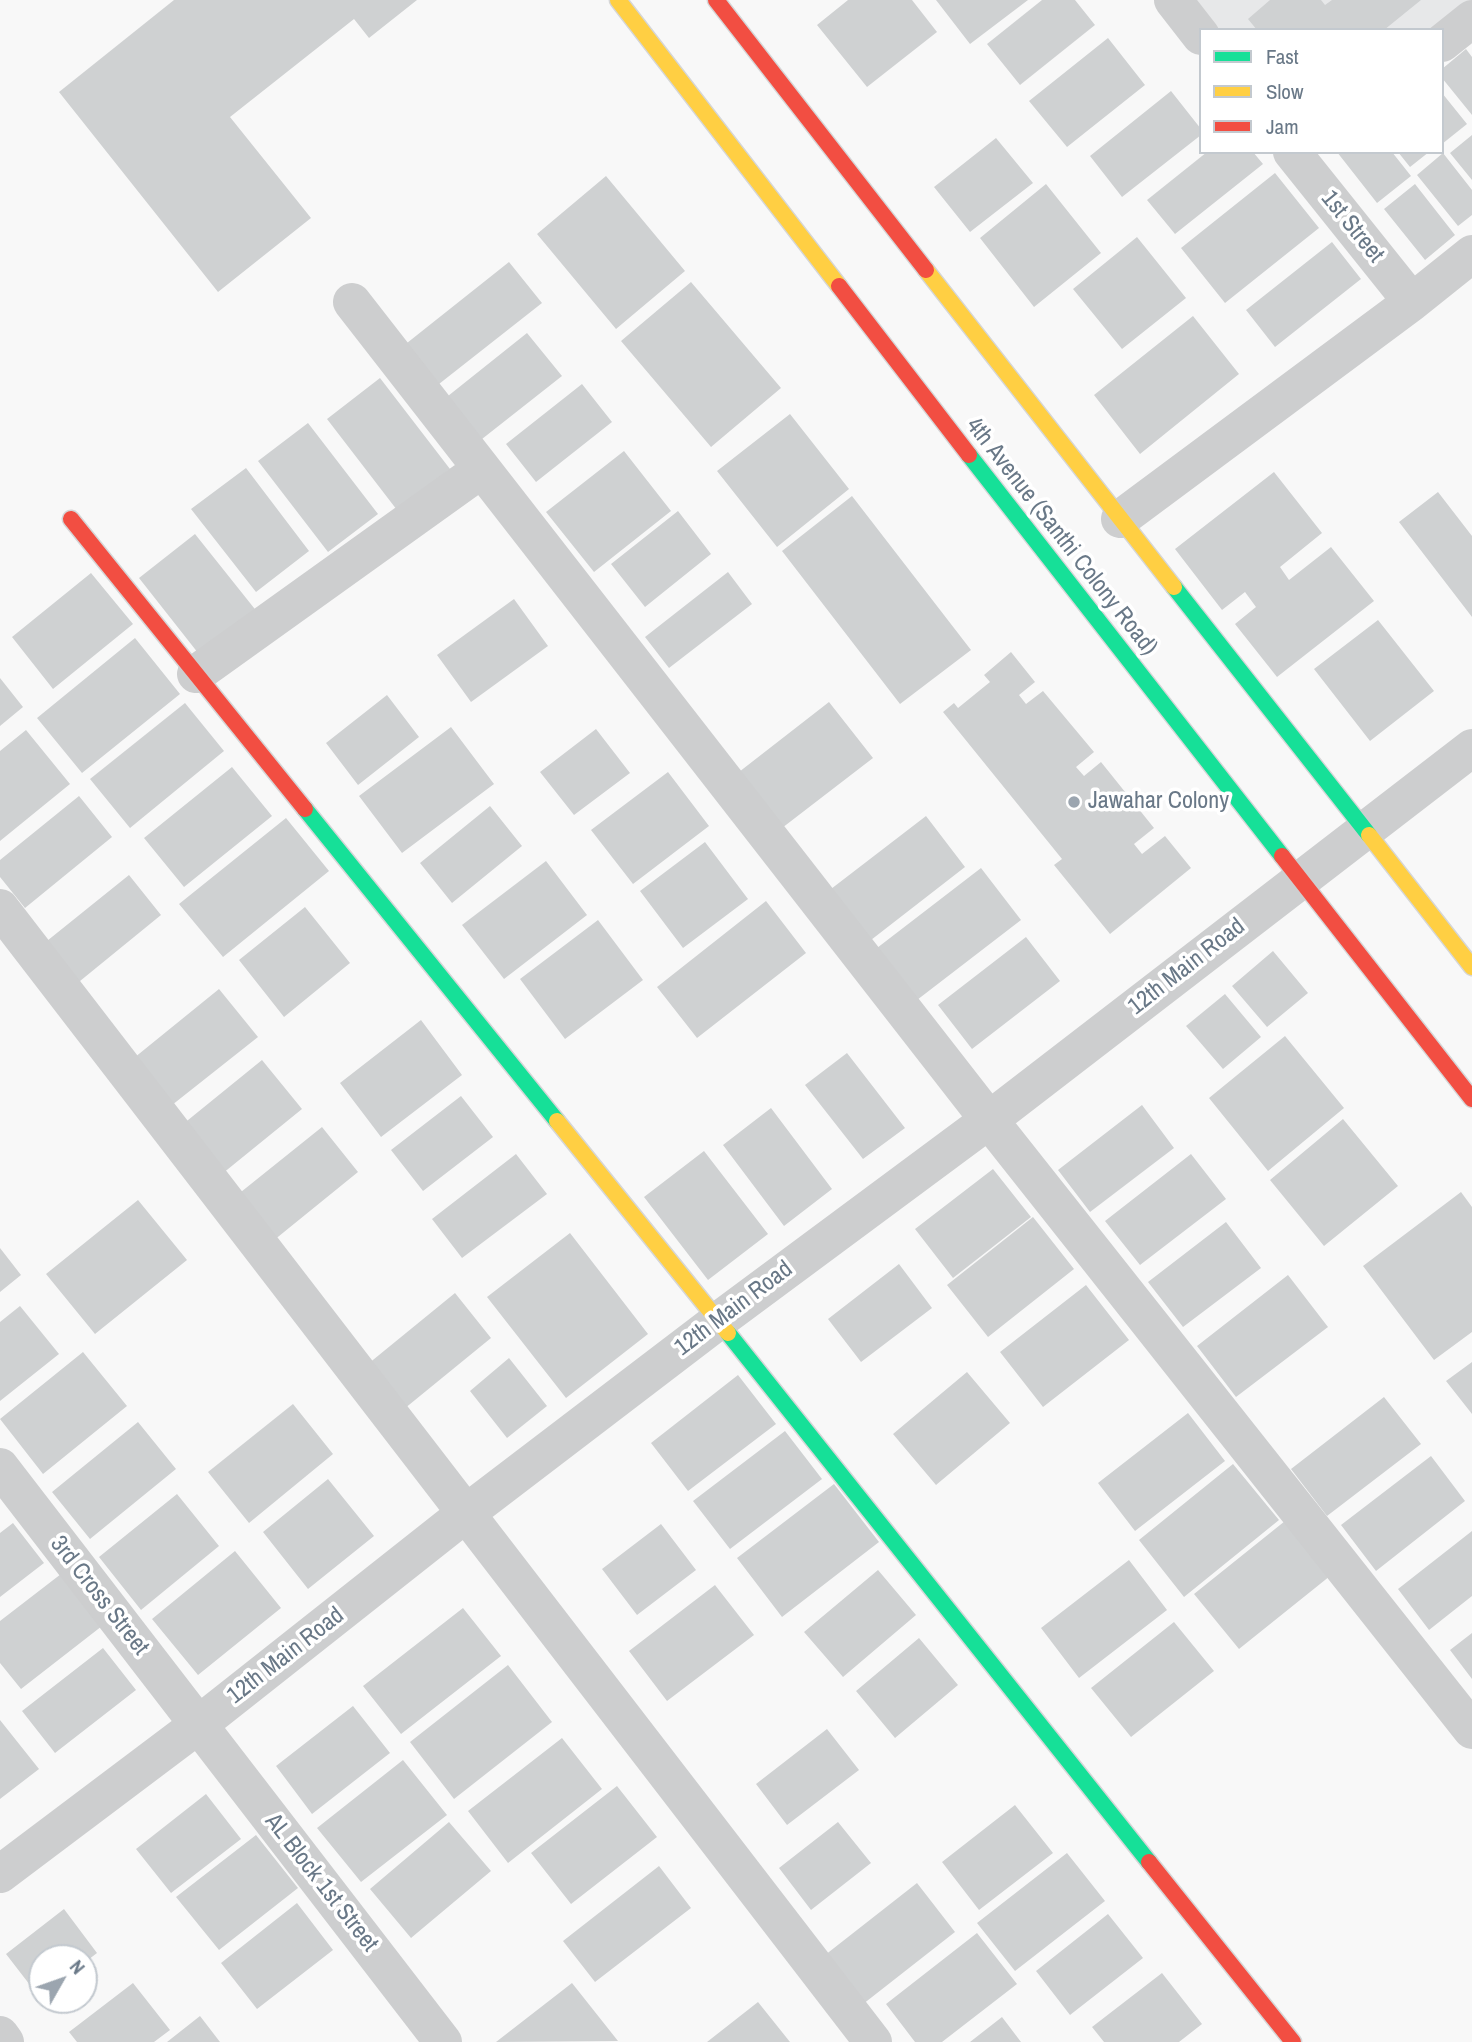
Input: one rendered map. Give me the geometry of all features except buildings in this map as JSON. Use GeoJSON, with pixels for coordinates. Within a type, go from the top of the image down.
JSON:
{"type":"FeatureCollection","features":[{"type":"Feature","properties":{"kind":"street","name":"4th Avenue (Santhi Colony Road)"},"geometry":{"type":"LineString","coordinates":[[618,0],[1058,570],[1472,1099]]}},
{"type":"Feature","properties":{"kind":"street"},"geometry":{"type":"LineString","coordinates":[[716,0],[1472,967]]}},
{"type":"Feature","properties":{"kind":"street"},"geometry":{"type":"LineString","coordinates":[[1172,0],[1199,34]]}},
{"type":"Feature","properties":{"kind":"street"},"geometry":{"type":"LineString","coordinates":[[1444,41],[1472,19]]}},
{"type":"Feature","properties":{"kind":"street","name":"1st Street"},"geometry":{"type":"LineString","coordinates":[[1299,155],[1412,302]]}},
{"type":"Feature","properties":{"kind":"street"},"geometry":{"type":"LineString","coordinates":[[1120,519],[1412,302],[1472,254]]}},
{"type":"Feature","properties":{"kind":"street"},"geometry":{"type":"LineString","coordinates":[[352,302],[989,1120],[1472,1730]]}},
{"type":"Feature","properties":{"kind":"street"},"geometry":{"type":"LineString","coordinates":[[195,674],[482,469]]}},
{"type":"Feature","properties":{"kind":"street"},"geometry":{"type":"LineString","coordinates":[[71,519],[718,1321],[1293,2042]]}},
{"type":"Feature","properties":{"kind":"street","name":"12th Main Road"},"geometry":{"type":"LineString","coordinates":[[0,1874],[198,1725],[465,1514],[718,1321],[989,1120],[1472,748]]}},
{"type":"Feature","properties":{"kind":"street"},"geometry":{"type":"LineString","coordinates":[[0,908],[873,2042]]}},
{"type":"Feature","properties":{"kind":"street","name":"3rd Cross Street"},"geometry":{"type":"LineString","coordinates":[[0,1467],[198,1725]]}},
{"type":"Feature","properties":{"kind":"street","name":"AL Block 1st Street"},"geometry":{"type":"LineString","coordinates":[[198,1725],[443,2042]]}},
{"type":"Feature","properties":{"kind":"street"},"geometry":{"type":"LineString","coordinates":[[0,2035],[5,2042]]}},
{"type":"Feature","properties":{"kind":"shaded area"},"geometry":{"type":"Polygon","coordinates":[[[1195,0],[1472,0],[1472,20],[1444,29],[1216,28],[1195,0]]]}},
{"type":"Feature","properties":{"kind":"traffic: fast"},"geometry":{"type":"LineString","coordinates":[[969,455],[1282,856]]}},
{"type":"Feature","properties":{"kind":"traffic: fast"},"geometry":{"type":"LineString","coordinates":[[1174,587],[1369,835]]}},
{"type":"Feature","properties":{"kind":"traffic: fast"},"geometry":{"type":"LineString","coordinates":[[305,809],[557,1121]]}},
{"type":"Feature","properties":{"kind":"traffic: fast"},"geometry":{"type":"LineString","coordinates":[[728,1333],[1149,1862]]}},
{"type":"Feature","properties":{"kind":"traffic: slow"},"geometry":{"type":"LineString","coordinates":[[618,0],[839,286]]}},
{"type":"Feature","properties":{"kind":"traffic: slow"},"geometry":{"type":"LineString","coordinates":[[926,270],[1174,587]]}},
{"type":"Feature","properties":{"kind":"traffic: slow"},"geometry":{"type":"LineString","coordinates":[[1369,835],[1472,967]]}},
{"type":"Feature","properties":{"kind":"traffic: slow"},"geometry":{"type":"LineString","coordinates":[[557,1121],[728,1333]]}},
{"type":"Feature","properties":{"kind":"traffic: jam"},"geometry":{"type":"LineString","coordinates":[[716,0],[926,270]]}},
{"type":"Feature","properties":{"kind":"traffic: jam"},"geometry":{"type":"LineString","coordinates":[[839,286],[969,455]]}},
{"type":"Feature","properties":{"kind":"traffic: jam"},"geometry":{"type":"LineString","coordinates":[[71,519],[305,809]]}},
{"type":"Feature","properties":{"kind":"traffic: jam"},"geometry":{"type":"LineString","coordinates":[[1282,856],[1472,1099]]}},
{"type":"Feature","properties":{"kind":"traffic: jam"},"geometry":{"type":"LineString","coordinates":[[1149,1862],[1293,2042]]}},
{"type":"Feature","properties":{"kind":"place","name":"Jawahar Colony"},"geometry":{"type":"Point","coordinates":[1074,802]}}]}
